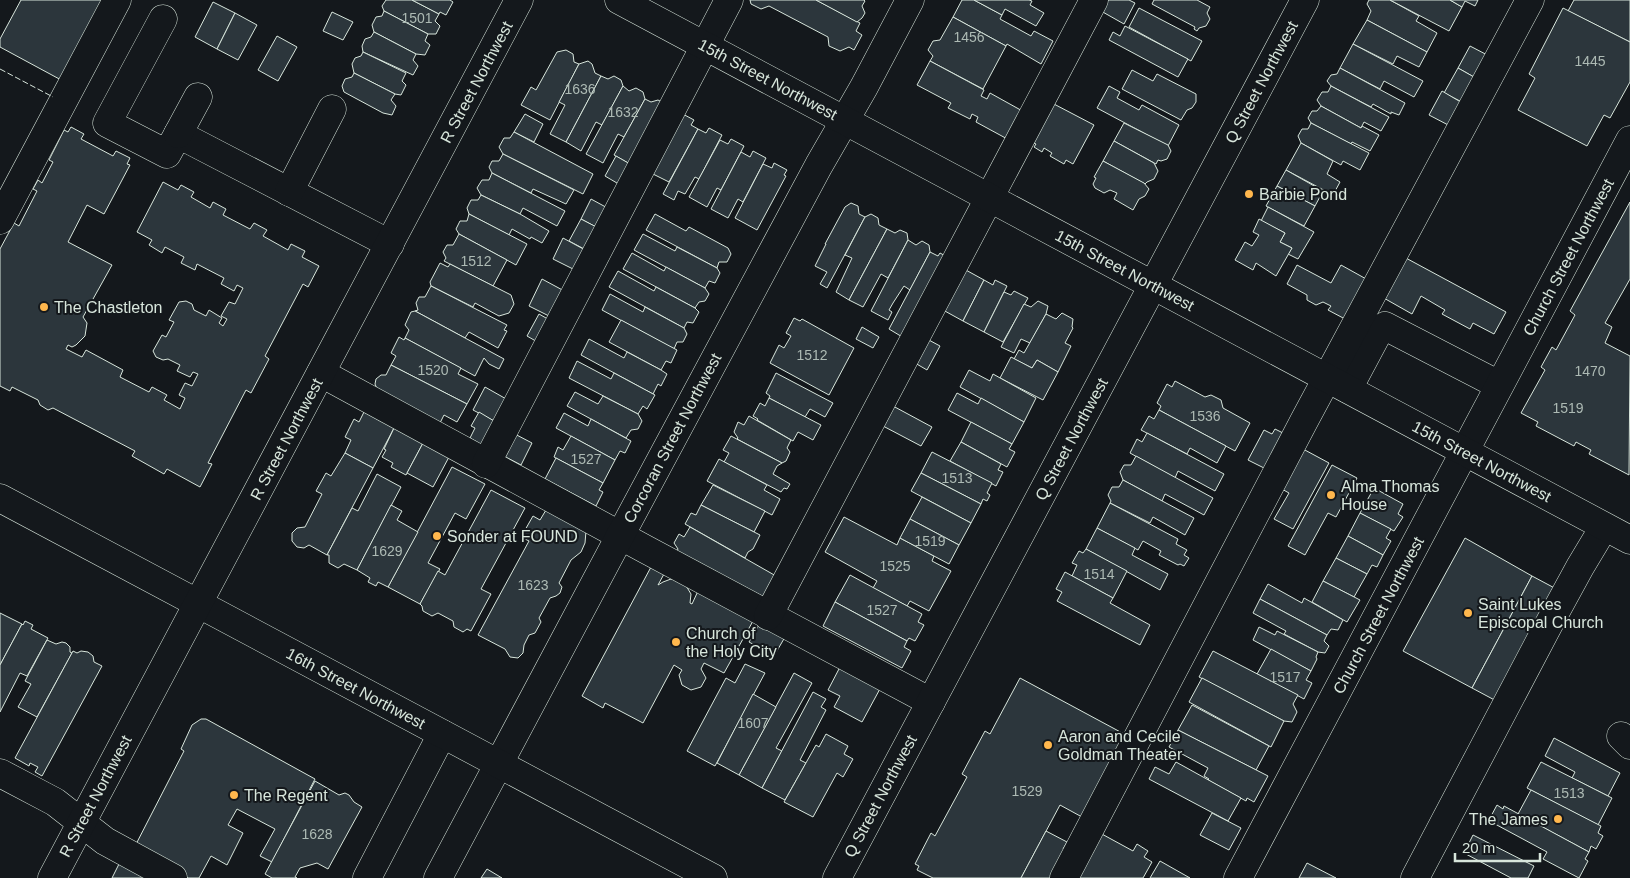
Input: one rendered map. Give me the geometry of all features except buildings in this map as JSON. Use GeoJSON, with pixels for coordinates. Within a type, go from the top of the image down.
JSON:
{"type":"FeatureCollection","features":[{"type":"Feature","properties":{"kind":"main road"},"geometry":{"type":"LineString","coordinates":[[0,220],[117,0]]}},
{"type":"Feature","properties":{"kind":"main road","name":"R Street Northwest"},"geometry":{"type":"LineString","coordinates":[[52,878],[519,0]]}},
{"type":"Feature","properties":{"kind":"main road","name":"15th Street Northwest"},"geometry":{"type":"LineString","coordinates":[[620,0],[1630,540]]}},
{"type":"Feature","properties":{"kind":"main road"},"geometry":{"type":"LineString","coordinates":[[486,464],[729,0]]}},
{"type":"Feature","properties":{"kind":"main road","name":"Corcoran Street Northwest"},"geometry":{"type":"LineString","coordinates":[[438,878],[620,536],[910,0]]}},
{"type":"Feature","properties":{"kind":"main road"},"geometry":{"type":"LineString","coordinates":[[768,616],[1094,0]]}},
{"type":"Feature","properties":{"kind":"main road","name":"Q Street Northwest"},"geometry":{"type":"LineString","coordinates":[[837,878],[1305,0]]}},
{"type":"Feature","properties":{"kind":"main road"},"geometry":{"type":"LineString","coordinates":[[1064,878],[1338,383],[1530,0]]}},
{"type":"Feature","properties":{"kind":"main road"},"geometry":{"type":"LineString","coordinates":[[163,19],[107,123],[167,154],[198,97]]}},
{"type":"Feature","properties":{"kind":"main road"},"geometry":{"type":"LineString","coordinates":[[289,192],[332,109]]}},
{"type":"Feature","properties":{"kind":"main road"},"geometry":{"type":"LineString","coordinates":[[178,134],[390,244]]}},
{"type":"Feature","properties":{"kind":"main road","name":"Church Street Northwest"},"geometry":{"type":"LineString","coordinates":[[1238,878],[1630,140]]}},
{"type":"Feature","properties":{"kind":"main road"},"geometry":{"type":"LineString","coordinates":[[1338,383],[1380,329],[1385,326],[1499,385]]}},
{"type":"Feature","properties":{"kind":"main road"},"geometry":{"type":"LineString","coordinates":[[321,373],[350,387],[486,464],[931,702]]}},
{"type":"Feature","properties":{"kind":"main road","name":"16th Street Northwest"},"geometry":{"type":"LineString","coordinates":[[0,498],[713,878]]}},
{"type":"Feature","properties":{"kind":"main road"},"geometry":{"type":"LineString","coordinates":[[1415,878],[1582,562],[1604,527]]}},
{"type":"Feature","properties":{"kind":"main road"},"geometry":{"type":"LineString","coordinates":[[368,878],[442,734]]}},
{"type":"Feature","properties":{"kind":"main road"},"geometry":{"type":"LineString","coordinates":[[0,773],[55,802],[105,842],[173,878]]}},
{"type":"Feature","properties":{"kind":"fence"},"geometry":{"type":"LineString","coordinates":[[0,69],[53,97]]}},
{"type":"Feature","properties":{"kind":"place","name":"Barbie Pond"},"geometry":{"type":"Point","coordinates":[1249,194]}},
{"type":"Feature","properties":{"kind":"place","name":"The Chastleton"},"geometry":{"type":"Point","coordinates":[44,307]}},
{"type":"Feature","properties":{"kind":"place","name":"Alma Thomas House"},"geometry":{"type":"Point","coordinates":[1331,495]}},
{"type":"Feature","properties":{"kind":"place","name":"Sonder at FOUND"},"geometry":{"type":"Point","coordinates":[437,536]}},
{"type":"Feature","properties":{"kind":"place","name":"Saint Lukes Episcopal Church"},"geometry":{"type":"Point","coordinates":[1468,613]}},
{"type":"Feature","properties":{"kind":"place","name":"Church of the Holy City"},"geometry":{"type":"Point","coordinates":[676,642]}},
{"type":"Feature","properties":{"kind":"place","name":"Aaron and Cecile Goldman Theater"},"geometry":{"type":"Point","coordinates":[1048,745]}},
{"type":"Feature","properties":{"kind":"place","name":"The Regent"},"geometry":{"type":"Point","coordinates":[234,795]}},
{"type":"Feature","properties":{"kind":"place","name":"The James"},"geometry":{"type":"Point","coordinates":[1558,819]}}]}
